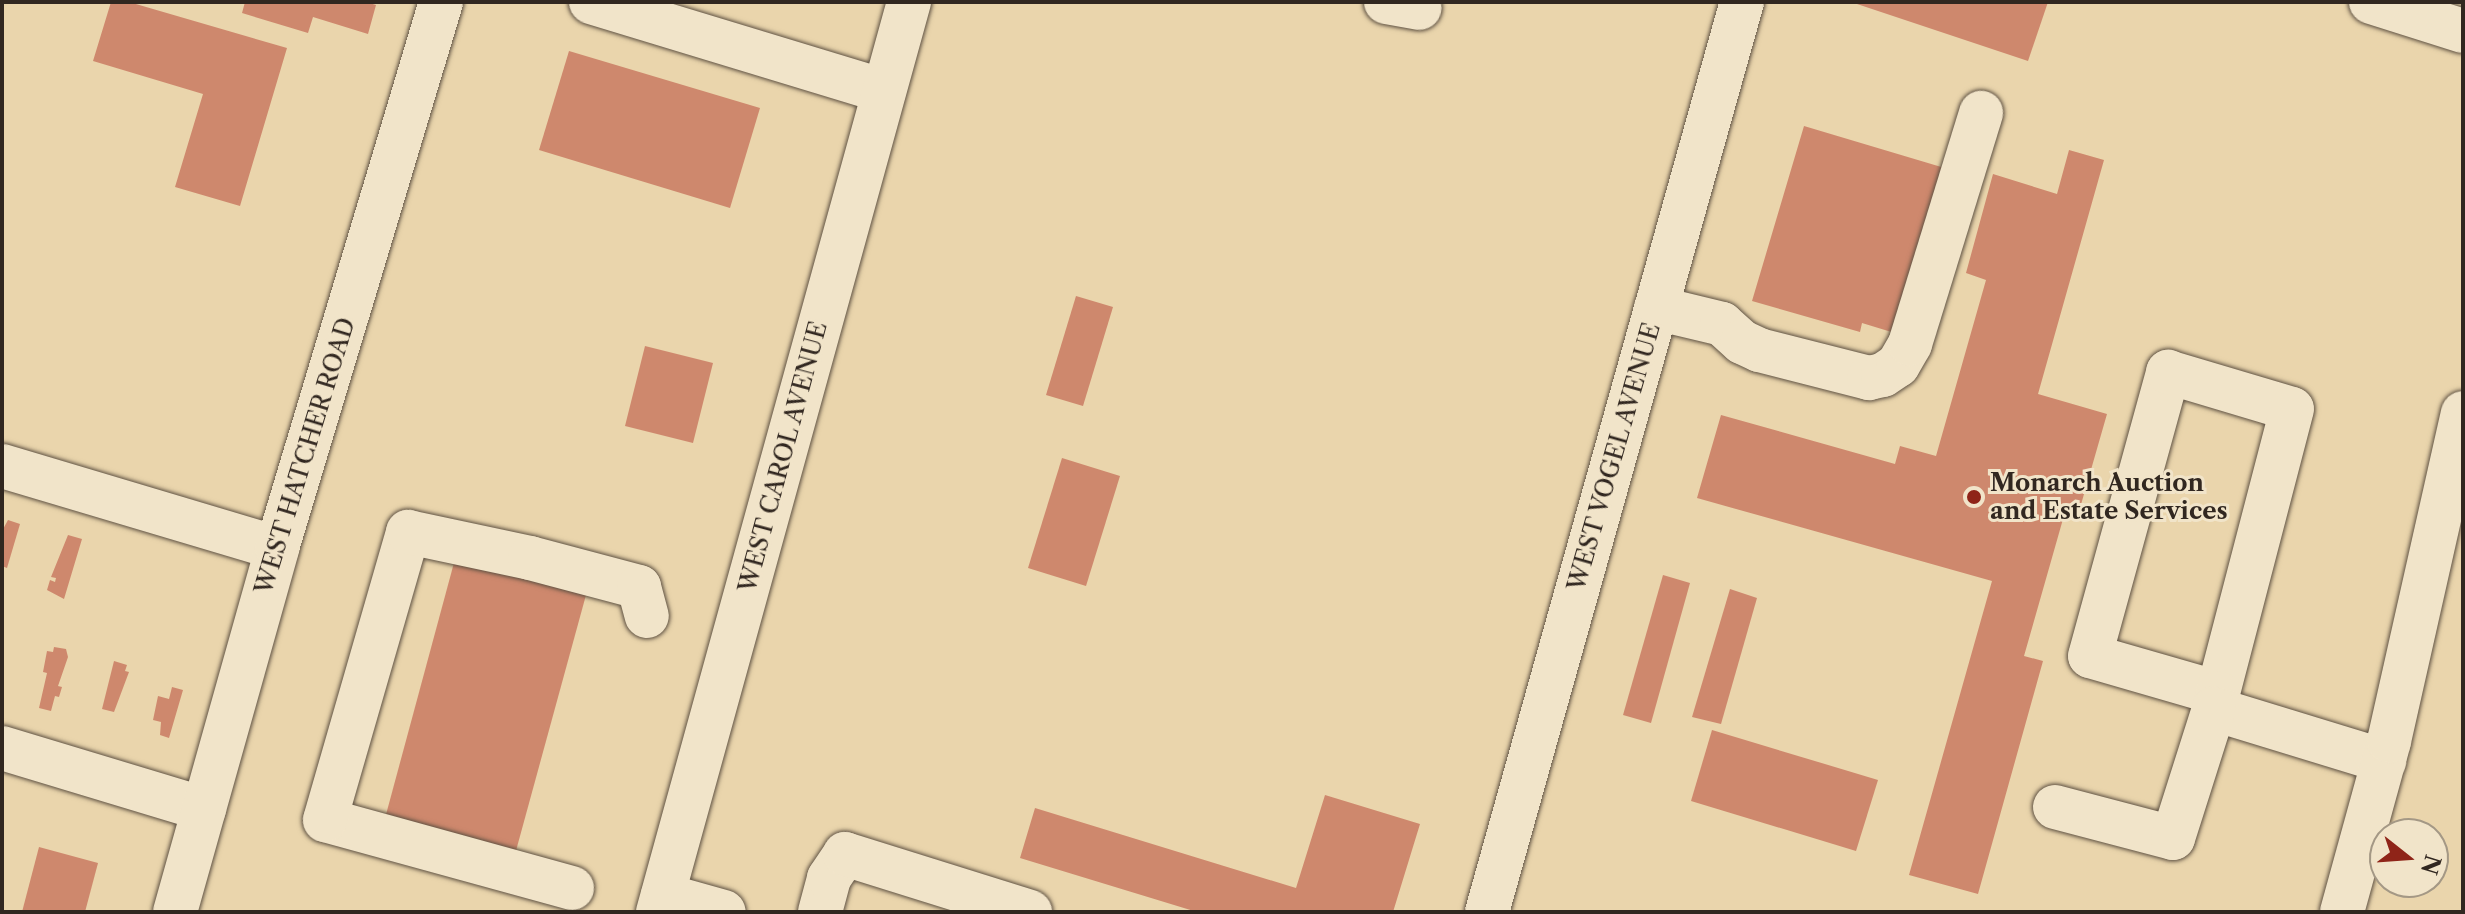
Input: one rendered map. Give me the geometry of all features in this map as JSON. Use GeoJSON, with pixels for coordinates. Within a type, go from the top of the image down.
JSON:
{"type":"FeatureCollection","features":[{"type":"Feature","properties":{"kind":"street","name":"WEST HATCHER ROAD"},"geometry":{"type":"LineString","coordinates":[[175,912],[277,548],[441,2]]}},
{"type":"Feature","properties":{"kind":"street"},"geometry":{"type":"LineString","coordinates":[[591,2],[884,91]]}},
{"type":"Feature","properties":{"kind":"street","name":"WEST CAROL AVENUE"},"geometry":{"type":"LineString","coordinates":[[660,903],[909,2]]}},
{"type":"Feature","properties":{"kind":"street","name":"WEST VOGEL AVENUE"},"geometry":{"type":"LineString","coordinates":[[1487,912],[1742,2]]}},
{"type":"Feature","properties":{"kind":"street"},"geometry":{"type":"LineString","coordinates":[[2371,2],[2463,31]]}},
{"type":"Feature","properties":{"kind":"street"},"geometry":{"type":"LineString","coordinates":[[1656,308],[1722,324],[1742,342],[1759,350],[1869,378],[1883,375],[1898,365],[1910,344],[1981,113]]}},
{"type":"Feature","properties":{"kind":"street"},"geometry":{"type":"LineString","coordinates":[[2055,807],[2173,838],[2216,701],[2292,409],[2168,372],[2090,656],[2216,701],[2384,761]]}},
{"type":"Feature","properties":{"kind":"street"},"geometry":{"type":"LineString","coordinates":[[2342,912],[2384,761],[2463,413]]}},
{"type":"Feature","properties":{"kind":"street"},"geometry":{"type":"LineString","coordinates":[[2,466],[277,548]]}},
{"type":"Feature","properties":{"kind":"street"},"geometry":{"type":"LineString","coordinates":[[572,888],[325,820],[408,532],[530,558],[639,587],[647,616]]}},
{"type":"Feature","properties":{"kind":"street"},"geometry":{"type":"LineString","coordinates":[[2,748],[204,809]]}},
{"type":"Feature","properties":{"kind":"street"},"geometry":{"type":"LineString","coordinates":[[820,912],[829,878],[845,854],[1030,912]]}},
{"type":"Feature","properties":{"kind":"street"},"geometry":{"type":"LineString","coordinates":[[660,903],[724,912]]}},
{"type":"Feature","properties":{"kind":"building"},"geometry":{"type":"Polygon","coordinates":[[[111,2],[129,2],[287,48],[240,206],[175,187],[203,94],[93,61],[111,2]]]}},
{"type":"Feature","properties":{"kind":"building"},"geometry":{"type":"Polygon","coordinates":[[[245,2],[366,2],[376,5],[368,34],[313,17],[308,33],[242,13],[245,2]]]}},
{"type":"Feature","properties":{"kind":"building"},"geometry":{"type":"Polygon","coordinates":[[[1851,2],[2048,2],[2028,61],[1851,2]]]}},
{"type":"Feature","properties":{"kind":"building"},"geometry":{"type":"Polygon","coordinates":[[[569,51],[760,108],[730,208],[539,150],[569,51]]]}},
{"type":"Feature","properties":{"kind":"building"},"geometry":{"type":"Polygon","coordinates":[[[1804,126],[1948,169],[1898,334],[1862,323],[1860,332],[1752,301],[1804,126]]]}},
{"type":"Feature","properties":{"kind":"building"},"geometry":{"type":"Polygon","coordinates":[[[2069,150],[2104,160],[2038,394],[2107,414],[2080,508],[2067,505],[2024,656],[2043,661],[1978,894],[1909,875],[1992,581],[1697,498],[1721,415],[1895,464],[1900,446],[1936,456],[1986,280],[1966,273],[1993,174],[2057,194],[2069,150]]]}},
{"type":"Feature","properties":{"kind":"building"},"geometry":{"type":"Polygon","coordinates":[[[1076,296],[1113,307],[1083,406],[1046,395],[1076,296]]]}},
{"type":"Feature","properties":{"kind":"building"},"geometry":{"type":"Polygon","coordinates":[[[645,346],[713,363],[693,443],[625,426],[645,346]]]}},
{"type":"Feature","properties":{"kind":"building"},"geometry":{"type":"Polygon","coordinates":[[[1062,458],[1120,476],[1086,586],[1028,568],[1062,458]]]}},
{"type":"Feature","properties":{"kind":"building"},"geometry":{"type":"Polygon","coordinates":[[[8,520],[20,524],[7,568],[2,566],[2,531],[8,520]]]}},
{"type":"Feature","properties":{"kind":"building"},"geometry":{"type":"Polygon","coordinates":[[[68,535],[82,539],[64,599],[47,590],[50,580],[55,582],[56,578],[51,577],[68,535]]]}},
{"type":"Feature","properties":{"kind":"building"},"geometry":{"type":"Polygon","coordinates":[[[455,559],[586,595],[514,858],[384,822],[455,559]]]}},
{"type":"Feature","properties":{"kind":"building"},"geometry":{"type":"Polygon","coordinates":[[[1663,575],[1690,583],[1651,723],[1623,715],[1663,575]]]}},
{"type":"Feature","properties":{"kind":"building"},"geometry":{"type":"Polygon","coordinates":[[[1730,589],[1757,598],[1721,724],[1692,717],[1730,589]]]}},
{"type":"Feature","properties":{"kind":"building"},"geometry":{"type":"Polygon","coordinates":[[[54,647],[66,649],[68,657],[58,686],[62,687],[59,697],[55,696],[51,711],[39,708],[47,673],[43,672],[47,651],[53,652],[54,647]]]}},
{"type":"Feature","properties":{"kind":"building"},"geometry":{"type":"Polygon","coordinates":[[[114,661],[127,665],[125,671],[129,672],[114,712],[102,709],[114,661]]]}},
{"type":"Feature","properties":{"kind":"building"},"geometry":{"type":"Polygon","coordinates":[[[172,687],[183,690],[169,738],[160,735],[161,722],[153,720],[158,696],[169,699],[172,687]]]}},
{"type":"Feature","properties":{"kind":"building"},"geometry":{"type":"Polygon","coordinates":[[[1712,730],[1878,780],[1856,851],[1691,801],[1712,730]]]}},
{"type":"Feature","properties":{"kind":"building"},"geometry":{"type":"Polygon","coordinates":[[[1325,795],[1420,824],[1393,912],[1197,912],[1020,858],[1035,808],[1296,888],[1325,795]]]}},
{"type":"Feature","properties":{"kind":"building"},"geometry":{"type":"Polygon","coordinates":[[[39,847],[98,863],[85,912],[22,912],[39,847]]]}},
{"type":"Feature","properties":{"kind":"place","name":"Monarch Auction and Estate Services"},"geometry":{"type":"Point","coordinates":[1974,497]}}]}
